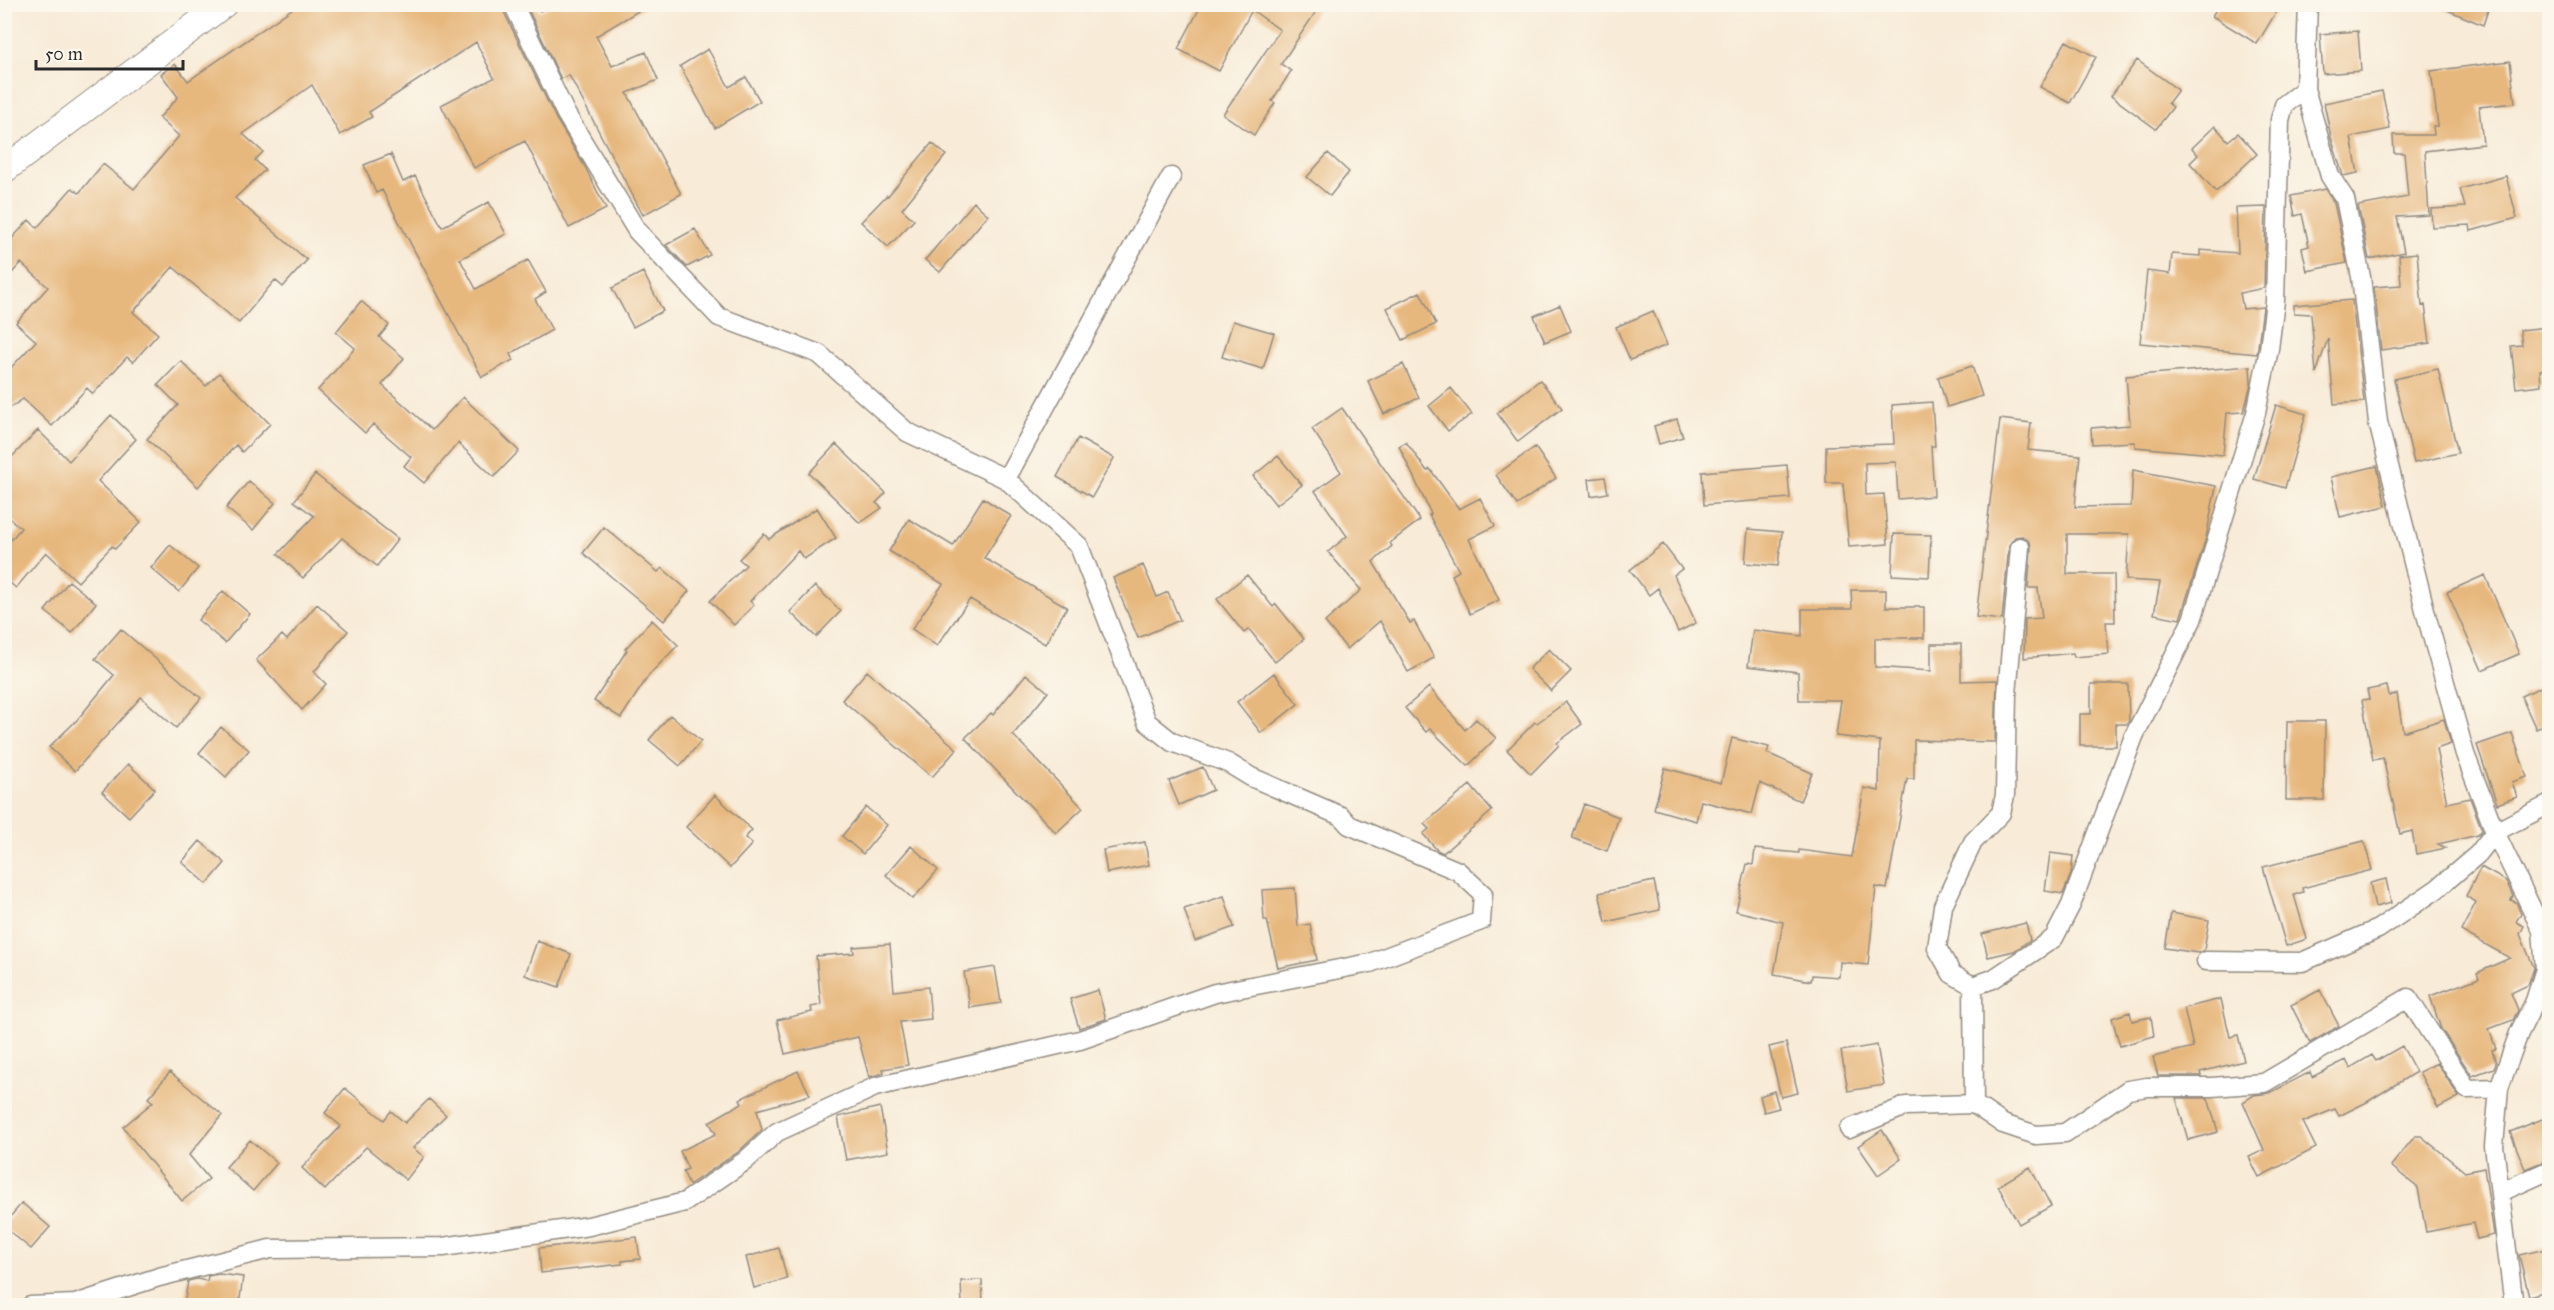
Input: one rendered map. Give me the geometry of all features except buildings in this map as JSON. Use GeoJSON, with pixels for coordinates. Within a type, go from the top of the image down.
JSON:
{"type":"FeatureCollection","features":[{"type":"Feature","properties":{"kind":"street"},"geometry":{"type":"LineString","coordinates":[[4,170],[224,4]]}},
{"type":"Feature","properties":{"kind":"street"},"geometry":{"type":"LineString","coordinates":[[30,1305],[75,1304],[159,1277],[270,1249],[443,1247],[589,1226],[685,1202],[745,1161],[777,1132],[875,1088],[1080,1040],[1215,993],[1370,963],[1481,921],[1483,894],[1458,872],[1349,825],[1341,816],[1251,777],[1228,763],[1172,742],[1148,722],[1079,546],[1006,479],[907,432],[819,354],[719,317],[638,231],[566,114],[513,4]]}},
{"type":"Feature","properties":{"kind":"street"},"geometry":{"type":"LineString","coordinates":[[2308,4],[2305,89],[2330,176],[2344,199],[2361,277],[2378,422],[2427,618],[2465,754],[2494,832],[2542,930],[2545,969],[2542,1002],[2519,1033],[2499,1088],[2494,1146],[2514,1305]]}},
{"type":"Feature","properties":{"kind":"street"},"geometry":{"type":"LineString","coordinates":[[2020,547],[2007,694],[2005,795],[2001,813],[1973,842],[1943,906],[1937,948],[1952,974],[1973,986],[1993,979],[2054,938],[2071,905],[2134,736],[2192,620],[2256,413],[2269,349],[2275,301],[2280,120],[2284,105],[2305,89]]}},
{"type":"Feature","properties":{"kind":"street"},"geometry":{"type":"LineString","coordinates":[[1006,479],[1171,177]]}},
{"type":"Feature","properties":{"kind":"street"},"geometry":{"type":"LineString","coordinates":[[2206,961],[2302,962],[2378,929],[2437,889],[2478,854],[2494,832],[2550,804]]}},
{"type":"Feature","properties":{"kind":"street"},"geometry":{"type":"LineString","coordinates":[[1973,986],[1974,1104]]}},
{"type":"Feature","properties":{"kind":"street"},"geometry":{"type":"LineString","coordinates":[[1849,1129],[1906,1106],[1974,1104],[2003,1124],[2036,1135],[2065,1133],[2128,1090],[2147,1087],[2212,1087],[2264,1083],[2408,998],[2467,1089],[2499,1088]]}},
{"type":"Feature","properties":{"kind":"street"},"geometry":{"type":"LineString","coordinates":[[2501,1192],[2550,1170]]}}]}
